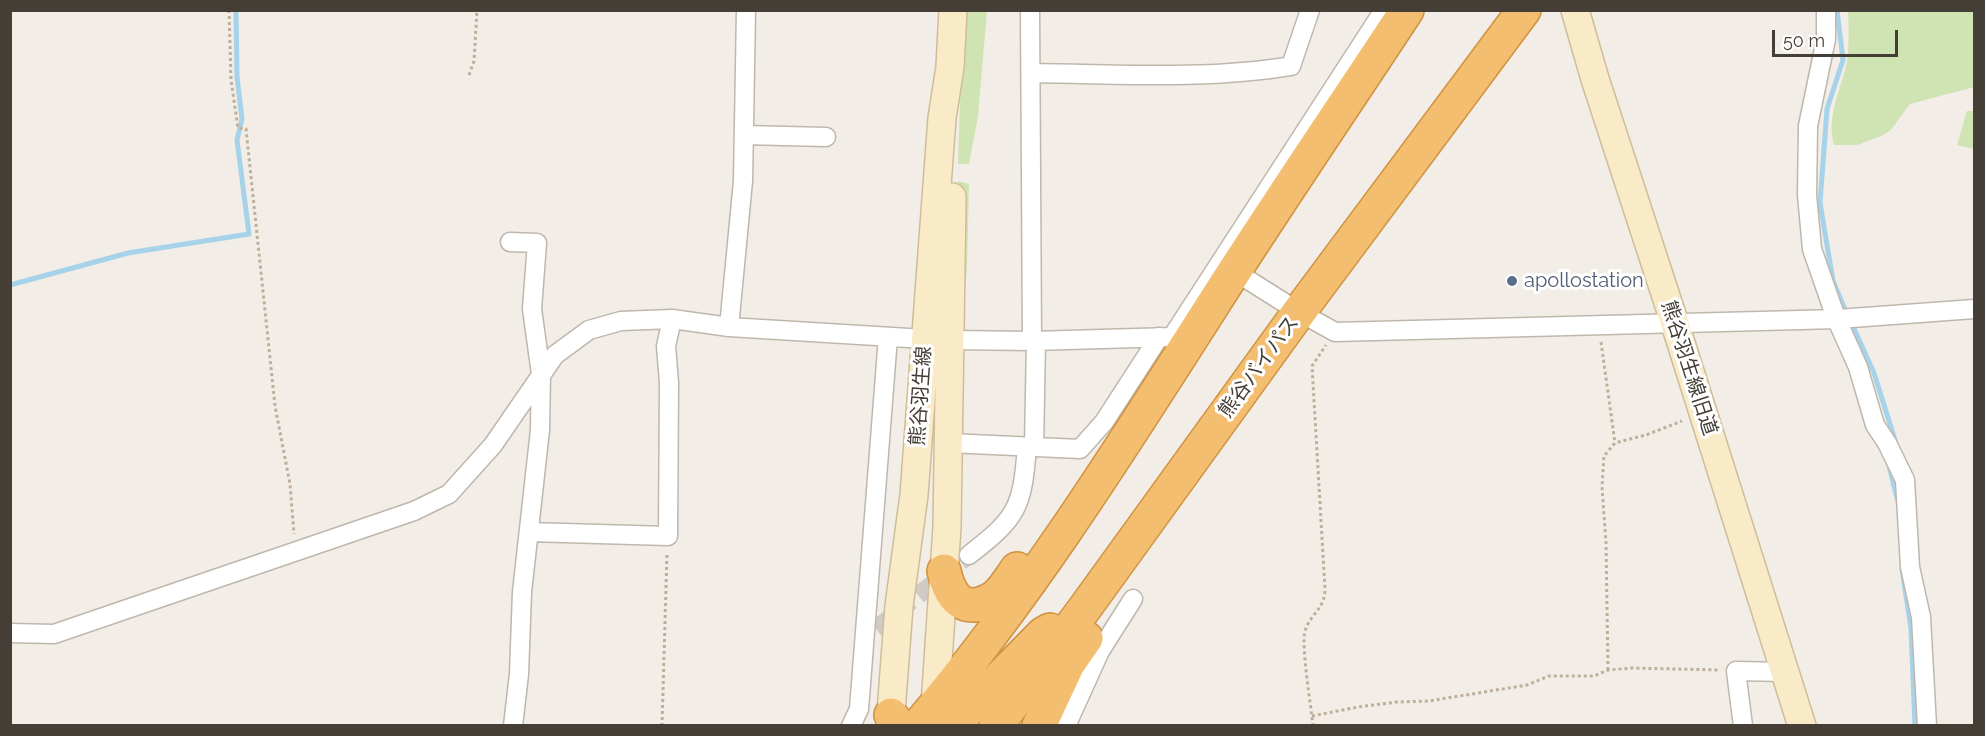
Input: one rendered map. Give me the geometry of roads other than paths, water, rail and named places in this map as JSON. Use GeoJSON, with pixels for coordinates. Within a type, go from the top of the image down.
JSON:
{"type":"FeatureCollection","features":[{"type":"Feature","properties":{"kind":"highway"},"geometry":{"type":"LineString","coordinates":[[909,722],[1007,612],[1078,514],[1234,271],[1407,10]]}},
{"type":"Feature","properties":{"kind":"highway"},"geometry":{"type":"LineString","coordinates":[[1378,54],[1418,10]]}},
{"type":"Feature","properties":{"kind":"highway","name":"熊谷バイパス"},"geometry":{"type":"LineString","coordinates":[[996,726],[1082,612],[1299,312],[1524,10]]}},
{"type":"Feature","properties":{"kind":"highway"},"geometry":{"type":"LineString","coordinates":[[956,563],[948,587],[963,604],[983,603],[996,596],[1038,541],[1078,514]]}},
{"type":"Feature","properties":{"kind":"highway"},"geometry":{"type":"LineString","coordinates":[[1039,726],[1068,664],[1109,607],[1121,558]]}},
{"type":"Feature","properties":{"kind":"highway"},"geometry":{"type":"LineString","coordinates":[[909,722],[1043,634],[1082,612]]}},
{"type":"Feature","properties":{"kind":"main road","name":"熊谷羽生線"},"geometry":{"type":"LineString","coordinates":[[909,722],[899,606],[938,339],[953,120],[950,67],[953,10]]}},
{"type":"Feature","properties":{"kind":"main road","name":"熊谷羽生線旧道"},"geometry":{"type":"LineString","coordinates":[[1575,10],[1802,726]]}},
{"type":"Feature","properties":{"kind":"main road","name":"熊谷羽生線"},"geometry":{"type":"LineString","coordinates":[[909,722],[956,563],[949,443],[950,407],[938,339]]}},
{"type":"Feature","properties":{"kind":"main road"},"geometry":{"type":"LineString","coordinates":[[909,722],[922,535],[950,407]]}},
{"type":"Feature","properties":{"kind":"street"},"geometry":{"type":"LineString","coordinates":[[729,327],[743,180],[746,10]]}},
{"type":"Feature","properties":{"kind":"street"},"geometry":{"type":"LineString","coordinates":[[956,563],[998,532],[1016,510],[1024,488],[1031,447],[1034,341],[1030,10]]}},
{"type":"Feature","properties":{"kind":"street"},"geometry":{"type":"LineString","coordinates":[[1032,73],[1251,73],[1291,66],[1310,10]]}},
{"type":"Feature","properties":{"kind":"street"},"geometry":{"type":"LineString","coordinates":[[10,633],[54,634],[414,511],[449,494],[493,445],[555,355],[588,330],[621,321],[672,319],[729,327],[938,339],[1034,341],[1172,337],[1384,10]]}},
{"type":"Feature","properties":{"kind":"street"},"geometry":{"type":"LineString","coordinates":[[1827,10],[1826,39],[1808,126],[1807,195],[1812,249],[1858,367],[1875,425],[1887,443],[1905,480],[1910,567],[1921,617],[1927,726]]}},
{"type":"Feature","properties":{"kind":"street"},"geometry":{"type":"LineString","coordinates":[[744,135],[825,137]]}},
{"type":"Feature","properties":{"kind":"street"},"geometry":{"type":"LineString","coordinates":[[510,242],[537,243],[532,309],[541,374],[540,430],[522,592],[519,674],[513,726]]}},
{"type":"Feature","properties":{"kind":"street"},"geometry":{"type":"LineString","coordinates":[[1234,271],[1335,332],[1675,324],[1861,317],[1974,309]]}},
{"type":"Feature","properties":{"kind":"street"},"geometry":{"type":"LineString","coordinates":[[529,532],[668,536],[669,383],[666,346],[672,319]]}},
{"type":"Feature","properties":{"kind":"street"},"geometry":{"type":"LineString","coordinates":[[851,726],[859,709],[888,337]]}},
{"type":"Feature","properties":{"kind":"street"},"geometry":{"type":"LineString","coordinates":[[949,443],[1080,449],[1104,422],[1159,337]]}},
{"type":"Feature","properties":{"kind":"street"},"geometry":{"type":"LineString","coordinates":[[879,440],[886,489],[869,711],[909,722]]}},
{"type":"Feature","properties":{"kind":"street"},"geometry":{"type":"LineString","coordinates":[[1066,726],[1100,651],[1133,599]]}},
{"type":"Feature","properties":{"kind":"street"},"geometry":{"type":"LineString","coordinates":[[1743,726],[1736,671],[1785,672]]}},
{"type":"Feature","properties":{"kind":"waterway"},"geometry":{"type":"LineString","coordinates":[[10,285],[128,253],[249,234],[237,140],[242,119],[237,77],[236,10]]}},
{"type":"Feature","properties":{"kind":"waterway"},"geometry":{"type":"LineString","coordinates":[[1837,10],[1843,60],[1827,109],[1820,203],[1833,281],[1847,314]]}},
{"type":"Feature","properties":{"kind":"waterway"},"geometry":{"type":"LineString","coordinates":[[1851,322],[1874,373],[1895,440],[1892,441]]}},
{"type":"Feature","properties":{"kind":"waterway"},"geometry":{"type":"LineString","coordinates":[[1889,466],[1899,506]]}},
{"type":"Feature","properties":{"kind":"waterway"},"geometry":{"type":"LineString","coordinates":[[1902,569],[1911,629],[1915,726]]}},
{"type":"Feature","properties":{"kind":"tunnel"},"geometry":{"type":"LineString","coordinates":[[876,629],[969,555]]}},
{"type":"Feature","properties":{"kind":"place","name":"apollostation"},"geometry":{"type":"Point","coordinates":[1512,281]}}]}
